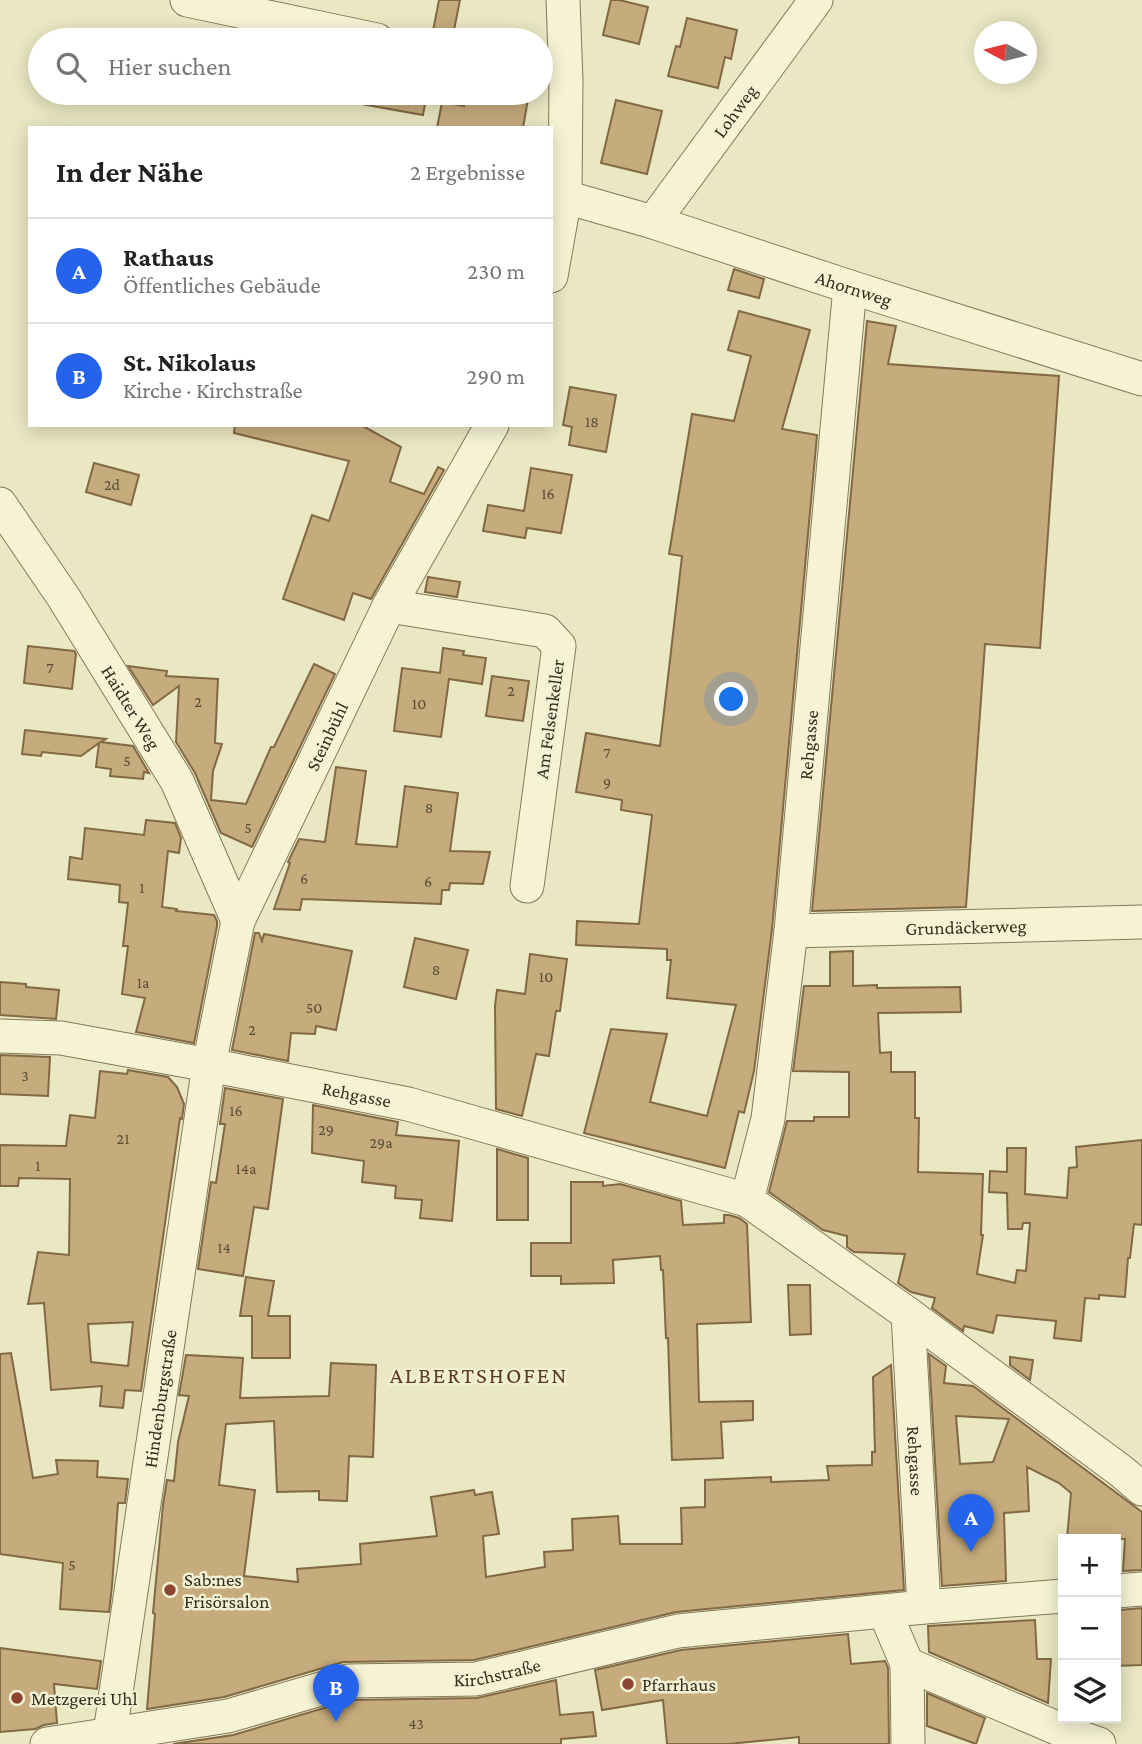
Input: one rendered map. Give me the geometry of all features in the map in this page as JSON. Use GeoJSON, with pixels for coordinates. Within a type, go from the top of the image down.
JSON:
{"type":"FeatureCollection","features":[{"type":"Feature","properties":{"kind":"street"},"geometry":{"type":"LineString","coordinates":[[187,0],[320,28]]}},
{"type":"Feature","properties":{"kind":"street"},"geometry":{"type":"LineString","coordinates":[[553,265],[565,197],[554,78],[563,0]]}},
{"type":"Feature","properties":{"kind":"street","name":"Lohweg"},"geometry":{"type":"LineString","coordinates":[[653,222],[816,0]]}},
{"type":"Feature","properties":{"kind":"street","name":"Ahornweg"},"geometry":{"type":"LineString","coordinates":[[565,197],[653,222],[1142,379]]}},
{"type":"Feature","properties":{"kind":"street","name":"Rehgasse"},"geometry":{"type":"LineString","coordinates":[[747,1200],[768,1119],[791,931],[850,287]]}},
{"type":"Feature","properties":{"kind":"street","name":"Steinbühl"},"geometry":{"type":"LineString","coordinates":[[209,1065],[238,921],[389,606],[491,427]]}},
{"type":"Feature","properties":{"kind":"street","name":"Haidter Weg"},"geometry":{"type":"LineString","coordinates":[[0,504],[64,598],[177,780],[238,921]]}},
{"type":"Feature","properties":{"kind":"street","name":"Am Felsenkeller"},"geometry":{"type":"LineString","coordinates":[[389,606],[545,631],[559,646],[527,886]]}},
{"type":"Feature","properties":{"kind":"street","name":"Grundäckerweg"},"geometry":{"type":"LineString","coordinates":[[791,931],[1142,922]]}},
{"type":"Feature","properties":{"kind":"street","name":"Rehgasse"},"geometry":{"type":"LineString","coordinates":[[0,1036],[61,1038],[408,1104],[747,1200],[908,1314],[1142,1489]]}},
{"type":"Feature","properties":{"kind":"street","name":"Hindenburgstraße"},"geometry":{"type":"LineString","coordinates":[[110,1733],[209,1065]]}},
{"type":"Feature","properties":{"kind":"street","name":"Rehgasse"},"geometry":{"type":"LineString","coordinates":[[908,1314],[924,1607]]}},
{"type":"Feature","properties":{"kind":"street"},"geometry":{"type":"LineString","coordinates":[[1121,1591],[1142,1589]]}},
{"type":"Feature","properties":{"kind":"street","name":"Kirchstraße"},"geometry":{"type":"LineString","coordinates":[[52,1744],[228,1716],[348,1681],[476,1679],[678,1630],[1058,1596]]}},
{"type":"Feature","properties":{"kind":"street"},"geometry":{"type":"LineString","coordinates":[[885,1612],[907,1664],[908,1744]]}},
{"type":"Feature","properties":{"kind":"street"},"geometry":{"type":"LineString","coordinates":[[907,1664],[1099,1744]]}},
{"type":"Feature","properties":{"kind":"building"},"geometry":{"type":"Polygon","coordinates":[[[439,0],[460,0],[454,28],[434,28],[439,0]]]}},
{"type":"Feature","properties":{"kind":"building"},"geometry":{"type":"Polygon","coordinates":[[[611,0],[648,7],[639,44],[603,35],[611,0]]]}},
{"type":"Feature","properties":{"kind":"building"},"geometry":{"type":"Polygon","coordinates":[[[687,18],[737,30],[731,59],[725,57],[718,88],[668,76],[676,46],[680,47],[687,18]]]}},
{"type":"Feature","properties":{"kind":"building"},"geometry":{"type":"Polygon","coordinates":[[[616,100],[662,111],[647,174],[601,163],[616,100]]]}},
{"type":"Feature","properties":{"kind":"building"},"geometry":{"type":"Polygon","coordinates":[[[366,105],[425,105],[423,115],[366,105]]]}},
{"type":"Feature","properties":{"kind":"building"},"geometry":{"type":"Polygon","coordinates":[[[441,105],[527,105],[523,126],[437,126],[441,105]]]}},
{"type":"Feature","properties":{"kind":"building"},"geometry":{"type":"Polygon","coordinates":[[[734,269],[764,279],[759,298],[728,290],[734,269]]]}},
{"type":"Feature","properties":{"kind":"building"},"geometry":{"type":"Polygon","coordinates":[[[739,311],[810,330],[782,429],[817,435],[772,929],[754,1071],[744,1113],[739,1111],[725,1168],[584,1133],[611,1029],[667,1034],[650,1102],[707,1116],[736,1005],[667,998],[671,960],[667,960],[667,949],[576,945],[577,921],[639,924],[652,815],[621,810],[622,800],[576,792],[586,733],[660,746],[682,556],[669,554],[692,414],[734,421],[751,356],[728,350],[739,311]]]}},
{"type":"Feature","properties":{"kind":"building"},"geometry":{"type":"Polygon","coordinates":[[[867,321],[896,326],[888,364],[1059,376],[1040,648],[985,644],[966,907],[812,911],[867,321]]]}},
{"type":"Feature","properties":{"kind":"building"},"geometry":{"type":"Polygon","coordinates":[[[570,387],[616,395],[606,452],[569,445],[572,427],[563,425],[570,387]]]}},
{"type":"Feature","properties":{"kind":"building"},"geometry":{"type":"Polygon","coordinates":[[[235,427],[365,427],[401,447],[390,482],[424,494],[438,467],[444,470],[371,599],[353,593],[344,620],[283,599],[312,515],[329,521],[349,461],[234,433],[235,427]]]}},
{"type":"Feature","properties":{"kind":"building"},"geometry":{"type":"Polygon","coordinates":[[[94,463],[139,475],[131,505],[86,492],[94,463]]]}},
{"type":"Feature","properties":{"kind":"building"},"geometry":{"type":"Polygon","coordinates":[[[531,468],[572,475],[561,533],[527,528],[525,538],[483,531],[488,505],[524,511],[531,468]]]}},
{"type":"Feature","properties":{"kind":"building"},"geometry":{"type":"Polygon","coordinates":[[[428,577],[460,582],[457,597],[425,592],[428,577]]]}},
{"type":"Feature","properties":{"kind":"building"},"geometry":{"type":"Polygon","coordinates":[[[28,646],[74,651],[76,654],[72,689],[24,683],[28,646]]]}},
{"type":"Feature","properties":{"kind":"building"},"geometry":{"type":"Polygon","coordinates":[[[443,648],[464,651],[463,655],[486,658],[482,684],[449,679],[441,737],[394,731],[402,668],[440,673],[443,648]]]}},
{"type":"Feature","properties":{"kind":"building"},"geometry":{"type":"Polygon","coordinates":[[[314,664],[335,674],[252,847],[221,833],[195,773],[176,742],[179,686],[153,705],[128,666],[167,671],[166,676],[218,679],[215,743],[222,744],[213,771],[211,800],[246,804],[271,747],[274,747],[314,664]]]}},
{"type":"Feature","properties":{"kind":"building"},"geometry":{"type":"Polygon","coordinates":[[[492,676],[529,681],[523,721],[486,716],[492,676]]]}},
{"type":"Feature","properties":{"kind":"building"},"geometry":{"type":"Polygon","coordinates":[[[25,730],[106,739],[101,742],[133,746],[149,773],[144,772],[143,779],[110,776],[111,769],[96,767],[99,743],[81,756],[42,752],[41,756],[22,754],[25,730]]]}},
{"type":"Feature","properties":{"kind":"building"},"geometry":{"type":"Polygon","coordinates":[[[336,767],[366,771],[356,844],[397,847],[405,786],[458,793],[450,851],[490,852],[483,884],[450,883],[449,890],[442,890],[441,904],[302,899],[300,910],[274,909],[290,863],[288,862],[299,839],[325,842],[336,767]]]}},
{"type":"Feature","properties":{"kind":"building"},"geometry":{"type":"Polygon","coordinates":[[[146,820],[175,823],[181,838],[179,853],[168,851],[162,907],[214,915],[217,921],[194,1043],[136,1032],[145,998],[122,994],[128,946],[123,946],[128,903],[119,902],[120,885],[68,879],[70,857],[82,859],[85,828],[144,835],[146,820]]]}},
{"type":"Feature","properties":{"kind":"building"},"geometry":{"type":"Polygon","coordinates":[[[255,933],[259,933],[262,941],[264,934],[352,951],[336,1030],[316,1026],[315,1034],[291,1033],[288,1061],[232,1050],[255,933]]]}},
{"type":"Feature","properties":{"kind":"building"},"geometry":{"type":"Polygon","coordinates":[[[415,938],[468,950],[456,999],[404,987],[415,938]]]}},
{"type":"Feature","properties":{"kind":"building"},"geometry":{"type":"Polygon","coordinates":[[[853,951],[853,986],[960,987],[961,1012],[878,1013],[880,1053],[891,1052],[891,1072],[915,1072],[915,1118],[919,1118],[918,1172],[983,1174],[983,1235],[977,1274],[1015,1283],[1017,1270],[1026,1271],[1030,1223],[1023,1223],[1022,1229],[1008,1229],[1007,1193],[989,1192],[990,1171],[1007,1172],[1007,1148],[1026,1148],[1025,1194],[1067,1198],[1069,1168],[1077,1167],[1076,1147],[1142,1140],[1142,1225],[1134,1224],[1125,1297],[1099,1295],[1099,1299],[1085,1298],[1081,1341],[1054,1338],[1056,1321],[997,1315],[993,1333],[964,1326],[963,1331],[932,1308],[935,1298],[911,1292],[898,1283],[905,1254],[854,1252],[847,1247],[847,1236],[823,1230],[769,1192],[787,1121],[814,1121],[814,1117],[849,1117],[849,1072],[793,1071],[804,986],[830,986],[830,952],[853,951]]]}},
{"type":"Feature","properties":{"kind":"building"},"geometry":{"type":"Polygon","coordinates":[[[530,954],[567,959],[560,1011],[556,1011],[549,1056],[536,1054],[522,1116],[496,1109],[495,1006],[497,990],[525,994],[530,954]]]}},
{"type":"Feature","properties":{"kind":"building"},"geometry":{"type":"Polygon","coordinates":[[[0,982],[59,990],[56,1019],[0,1015],[0,982]]]}},
{"type":"Feature","properties":{"kind":"building"},"geometry":{"type":"Polygon","coordinates":[[[0,1055],[50,1057],[48,1096],[0,1094],[0,1055]]]}},
{"type":"Feature","properties":{"kind":"building"},"geometry":{"type":"Polygon","coordinates":[[[128,1070],[168,1077],[177,1087],[184,1104],[141,1391],[125,1390],[123,1408],[100,1406],[102,1386],[51,1390],[44,1303],[28,1304],[38,1252],[69,1255],[70,1179],[19,1178],[18,1186],[0,1186],[0,1145],[66,1146],[70,1115],[95,1118],[100,1071],[127,1074],[128,1070]],[[133,1322],[88,1324],[91,1362],[128,1366],[133,1322]]]}},
{"type":"Feature","properties":{"kind":"building"},"geometry":{"type":"Polygon","coordinates":[[[225,1088],[283,1099],[268,1209],[254,1207],[243,1276],[198,1269],[211,1182],[216,1183],[225,1124],[220,1124],[225,1088]]]}},
{"type":"Feature","properties":{"kind":"building"},"geometry":{"type":"Polygon","coordinates":[[[313,1105],[398,1122],[396,1135],[459,1141],[452,1221],[420,1218],[422,1200],[395,1198],[396,1186],[362,1182],[364,1161],[312,1153],[313,1105]]]}},
{"type":"Feature","properties":{"kind":"building"},"geometry":{"type":"Polygon","coordinates":[[[497,1149],[528,1158],[528,1220],[497,1220],[497,1149]]]}},
{"type":"Feature","properties":{"kind":"building"},"geometry":{"type":"Polygon","coordinates":[[[571,1182],[603,1182],[603,1186],[620,1184],[681,1201],[683,1225],[724,1223],[724,1215],[739,1218],[747,1224],[751,1322],[697,1324],[699,1402],[753,1401],[753,1420],[721,1422],[723,1458],[672,1460],[668,1338],[660,1256],[613,1260],[614,1283],[561,1284],[561,1276],[531,1276],[531,1243],[571,1243],[571,1182]]]}},
{"type":"Feature","properties":{"kind":"building"},"geometry":{"type":"Polygon","coordinates":[[[246,1277],[274,1281],[268,1316],[290,1316],[290,1358],[252,1358],[252,1316],[240,1316],[246,1277]]]}},
{"type":"Feature","properties":{"kind":"building"},"geometry":{"type":"Polygon","coordinates":[[[788,1285],[810,1285],[811,1334],[790,1335],[788,1285]]]}},
{"type":"Feature","properties":{"kind":"building"},"geometry":{"type":"Polygon","coordinates":[[[11,1353],[33,1478],[58,1474],[56,1460],[98,1461],[97,1477],[128,1479],[125,1503],[118,1503],[109,1612],[60,1609],[63,1563],[0,1554],[0,1354],[11,1353]]]}},
{"type":"Feature","properties":{"kind":"building"},"geometry":{"type":"Polygon","coordinates":[[[929,1354],[946,1366],[944,1383],[973,1386],[1142,1512],[1142,1570],[1123,1571],[1125,1539],[1121,1539],[1121,1534],[1067,1534],[1071,1493],[1059,1483],[1027,1467],[1029,1511],[1004,1513],[1006,1581],[942,1586],[929,1354]],[[956,1416],[960,1464],[993,1462],[1009,1419],[956,1416]]]}},
{"type":"Feature","properties":{"kind":"building"},"geometry":{"type":"Polygon","coordinates":[[[186,1355],[243,1358],[240,1398],[329,1396],[331,1363],[376,1365],[373,1457],[349,1456],[347,1501],[319,1500],[319,1491],[277,1492],[274,1421],[226,1424],[219,1485],[255,1490],[244,1576],[298,1582],[297,1569],[361,1564],[360,1544],[437,1536],[431,1497],[474,1490],[475,1495],[492,1492],[499,1534],[483,1536],[486,1577],[545,1567],[544,1552],[573,1550],[572,1519],[618,1516],[620,1544],[682,1544],[681,1508],[705,1507],[705,1480],[771,1477],[771,1482],[829,1480],[827,1466],[872,1465],[872,1452],[875,1452],[873,1377],[891,1365],[904,1590],[676,1612],[474,1660],[343,1662],[224,1697],[147,1709],[163,1505],[167,1480],[174,1481],[178,1442],[189,1396],[179,1395],[186,1355]]]}},
{"type":"Feature","properties":{"kind":"building"},"geometry":{"type":"Polygon","coordinates":[[[1010,1357],[1033,1360],[1030,1380],[1010,1365],[1010,1357]]]}},
{"type":"Feature","properties":{"kind":"building"},"geometry":{"type":"Polygon","coordinates":[[[1142,1608],[1142,1665],[1121,1666],[1121,1610],[1142,1608]]]}},
{"type":"Feature","properties":{"kind":"building"},"geometry":{"type":"Polygon","coordinates":[[[1035,1620],[1037,1659],[1051,1659],[1048,1703],[929,1652],[928,1626],[1035,1620]]]}},
{"type":"Feature","properties":{"kind":"building"},"geometry":{"type":"Polygon","coordinates":[[[848,1634],[851,1664],[885,1661],[888,1668],[889,1744],[799,1744],[799,1737],[728,1744],[667,1744],[663,1700],[602,1710],[595,1670],[681,1650],[848,1634]]]}},
{"type":"Feature","properties":{"kind":"building"},"geometry":{"type":"Polygon","coordinates":[[[0,1648],[101,1661],[97,1689],[54,1684],[57,1723],[35,1729],[0,1732],[0,1648]]]}},
{"type":"Feature","properties":{"kind":"building"},"geometry":{"type":"Polygon","coordinates":[[[556,1680],[560,1715],[593,1712],[596,1736],[561,1739],[561,1744],[173,1744],[233,1735],[351,1700],[477,1698],[556,1680]]]}},
{"type":"Feature","properties":{"kind":"building"},"geometry":{"type":"Polygon","coordinates":[[[927,1693],[985,1718],[976,1744],[927,1726],[927,1693]]]}},
{"type":"Feature","properties":{"kind":"place","name":"Rathaus"},"geometry":{"type":"Point","coordinates":[971,1552]}},
{"type":"Feature","properties":{"kind":"place","name":"Sab:nes Frisörsalon"},"geometry":{"type":"Point","coordinates":[170,1590]}},
{"type":"Feature","properties":{"kind":"place","name":"Pfarrhaus"},"geometry":{"type":"Point","coordinates":[628,1684]}},
{"type":"Feature","properties":{"kind":"place","name":"Metzgerei Uhl"},"geometry":{"type":"Point","coordinates":[17,1698]}},
{"type":"Feature","properties":{"kind":"place","name":"St. Nikolaus"},"geometry":{"type":"Point","coordinates":[336,1722]}},
{"type":"Feature","properties":{"kind":"district","name":"ALBERTSHOFEN"},"geometry":{"type":"Point","coordinates":[479,1375]}}]}
